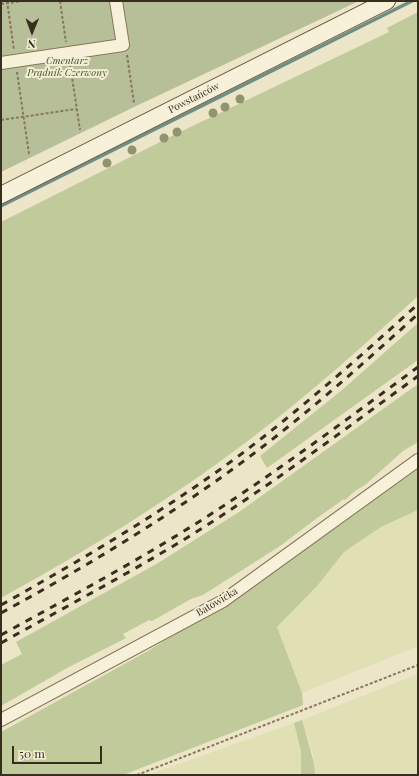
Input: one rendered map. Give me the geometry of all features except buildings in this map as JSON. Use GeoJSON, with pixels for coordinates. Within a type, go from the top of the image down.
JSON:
{"type":"FeatureCollection","features":[{"type":"Feature","properties":{"kind":"street"},"geometry":{"type":"LineString","coordinates":[[1,63],[123,45],[116,1]]}},
{"type":"Feature","properties":{"kind":"street","name":"Powstańców"},"geometry":{"type":"LineString","coordinates":[[1,195],[387,1]]}},
{"type":"Feature","properties":{"kind":"street","name":"Batowicka"},"geometry":{"type":"LineString","coordinates":[[1,720],[223,601],[418,460]]}},
{"type":"Feature","properties":{"kind":"path"},"geometry":{"type":"LineString","coordinates":[[1,4],[23,1]]}},
{"type":"Feature","properties":{"kind":"path"},"geometry":{"type":"LineString","coordinates":[[7,2],[29,154]]}},
{"type":"Feature","properties":{"kind":"path"},"geometry":{"type":"LineString","coordinates":[[123,45],[126,49],[134,103]]}},
{"type":"Feature","properties":{"kind":"path"},"geometry":{"type":"LineString","coordinates":[[1,120],[76,109]]}},
{"type":"Feature","properties":{"kind":"path"},"geometry":{"type":"LineString","coordinates":[[137,775],[418,665]]}},
{"type":"Feature","properties":{"kind":"shaded area"},"geometry":{"type":"Polygon","coordinates":[[[418,510],[418,646],[302,693],[277,627],[318,585],[344,552],[381,527],[418,510]]]}},
{"type":"Feature","properties":{"kind":"shaded area"},"geometry":{"type":"Polygon","coordinates":[[[418,674],[418,775],[315,775],[314,758],[302,720],[418,674]]]}},
{"type":"Feature","properties":{"kind":"shaded area"},"geometry":{"type":"Polygon","coordinates":[[[294,723],[301,751],[301,775],[148,775],[294,723]]]}},
{"type":"Feature","properties":{"kind":"green space","name":"Cmentarz Prądnik Czerwony"},"geometry":{"type":"Polygon","coordinates":[[[1,1],[359,1],[134,107],[1,172],[1,1]]]}},
{"type":"Feature","properties":{"kind":"green space"},"geometry":{"type":"Polygon","coordinates":[[[418,12],[418,296],[316,386],[275,420],[223,459],[130,522],[1,598],[1,222],[178,133],[389,32],[387,28],[418,12]]]}},
{"type":"Feature","properties":{"kind":"green space"},"geometry":{"type":"Polygon","coordinates":[[[418,323],[418,360],[267,468],[260,456],[342,390],[418,323]]]}},
{"type":"Feature","properties":{"kind":"green space"},"geometry":{"type":"Polygon","coordinates":[[[418,384],[418,442],[403,451],[365,485],[280,546],[203,595],[191,599],[152,621],[149,620],[123,634],[126,638],[67,668],[1,706],[1,665],[22,654],[16,642],[158,563],[239,512],[418,384]]]}},
{"type":"Feature","properties":{"kind":"green space"},"geometry":{"type":"Polygon","coordinates":[[[418,467],[418,510],[381,527],[344,552],[318,585],[277,627],[302,693],[303,705],[123,775],[1,775],[1,732],[148,651],[263,579],[418,467]]]}},
{"type":"Feature","properties":{"kind":"green space"},"geometry":{"type":"Polygon","coordinates":[[[302,720],[314,763],[315,775],[301,775],[301,751],[294,723],[302,720]]]}},
{"type":"Feature","properties":{"kind":"waterway"},"geometry":{"type":"LineString","coordinates":[[1,206],[412,1]]}},
{"type":"Feature","properties":{"kind":"railway"},"geometry":{"type":"LineString","coordinates":[[1,605],[123,534],[211,476],[286,419],[418,304]]}},
{"type":"Feature","properties":{"kind":"railway"},"geometry":{"type":"LineString","coordinates":[[1,613],[101,556],[167,515],[230,471],[321,399],[418,314]]}},
{"type":"Feature","properties":{"kind":"railway"},"geometry":{"type":"LineString","coordinates":[[1,635],[81,591],[211,514],[290,460],[418,367]]}},
{"type":"Feature","properties":{"kind":"railway"},"geometry":{"type":"LineString","coordinates":[[1,643],[193,534],[279,477],[418,376]]}}]}
